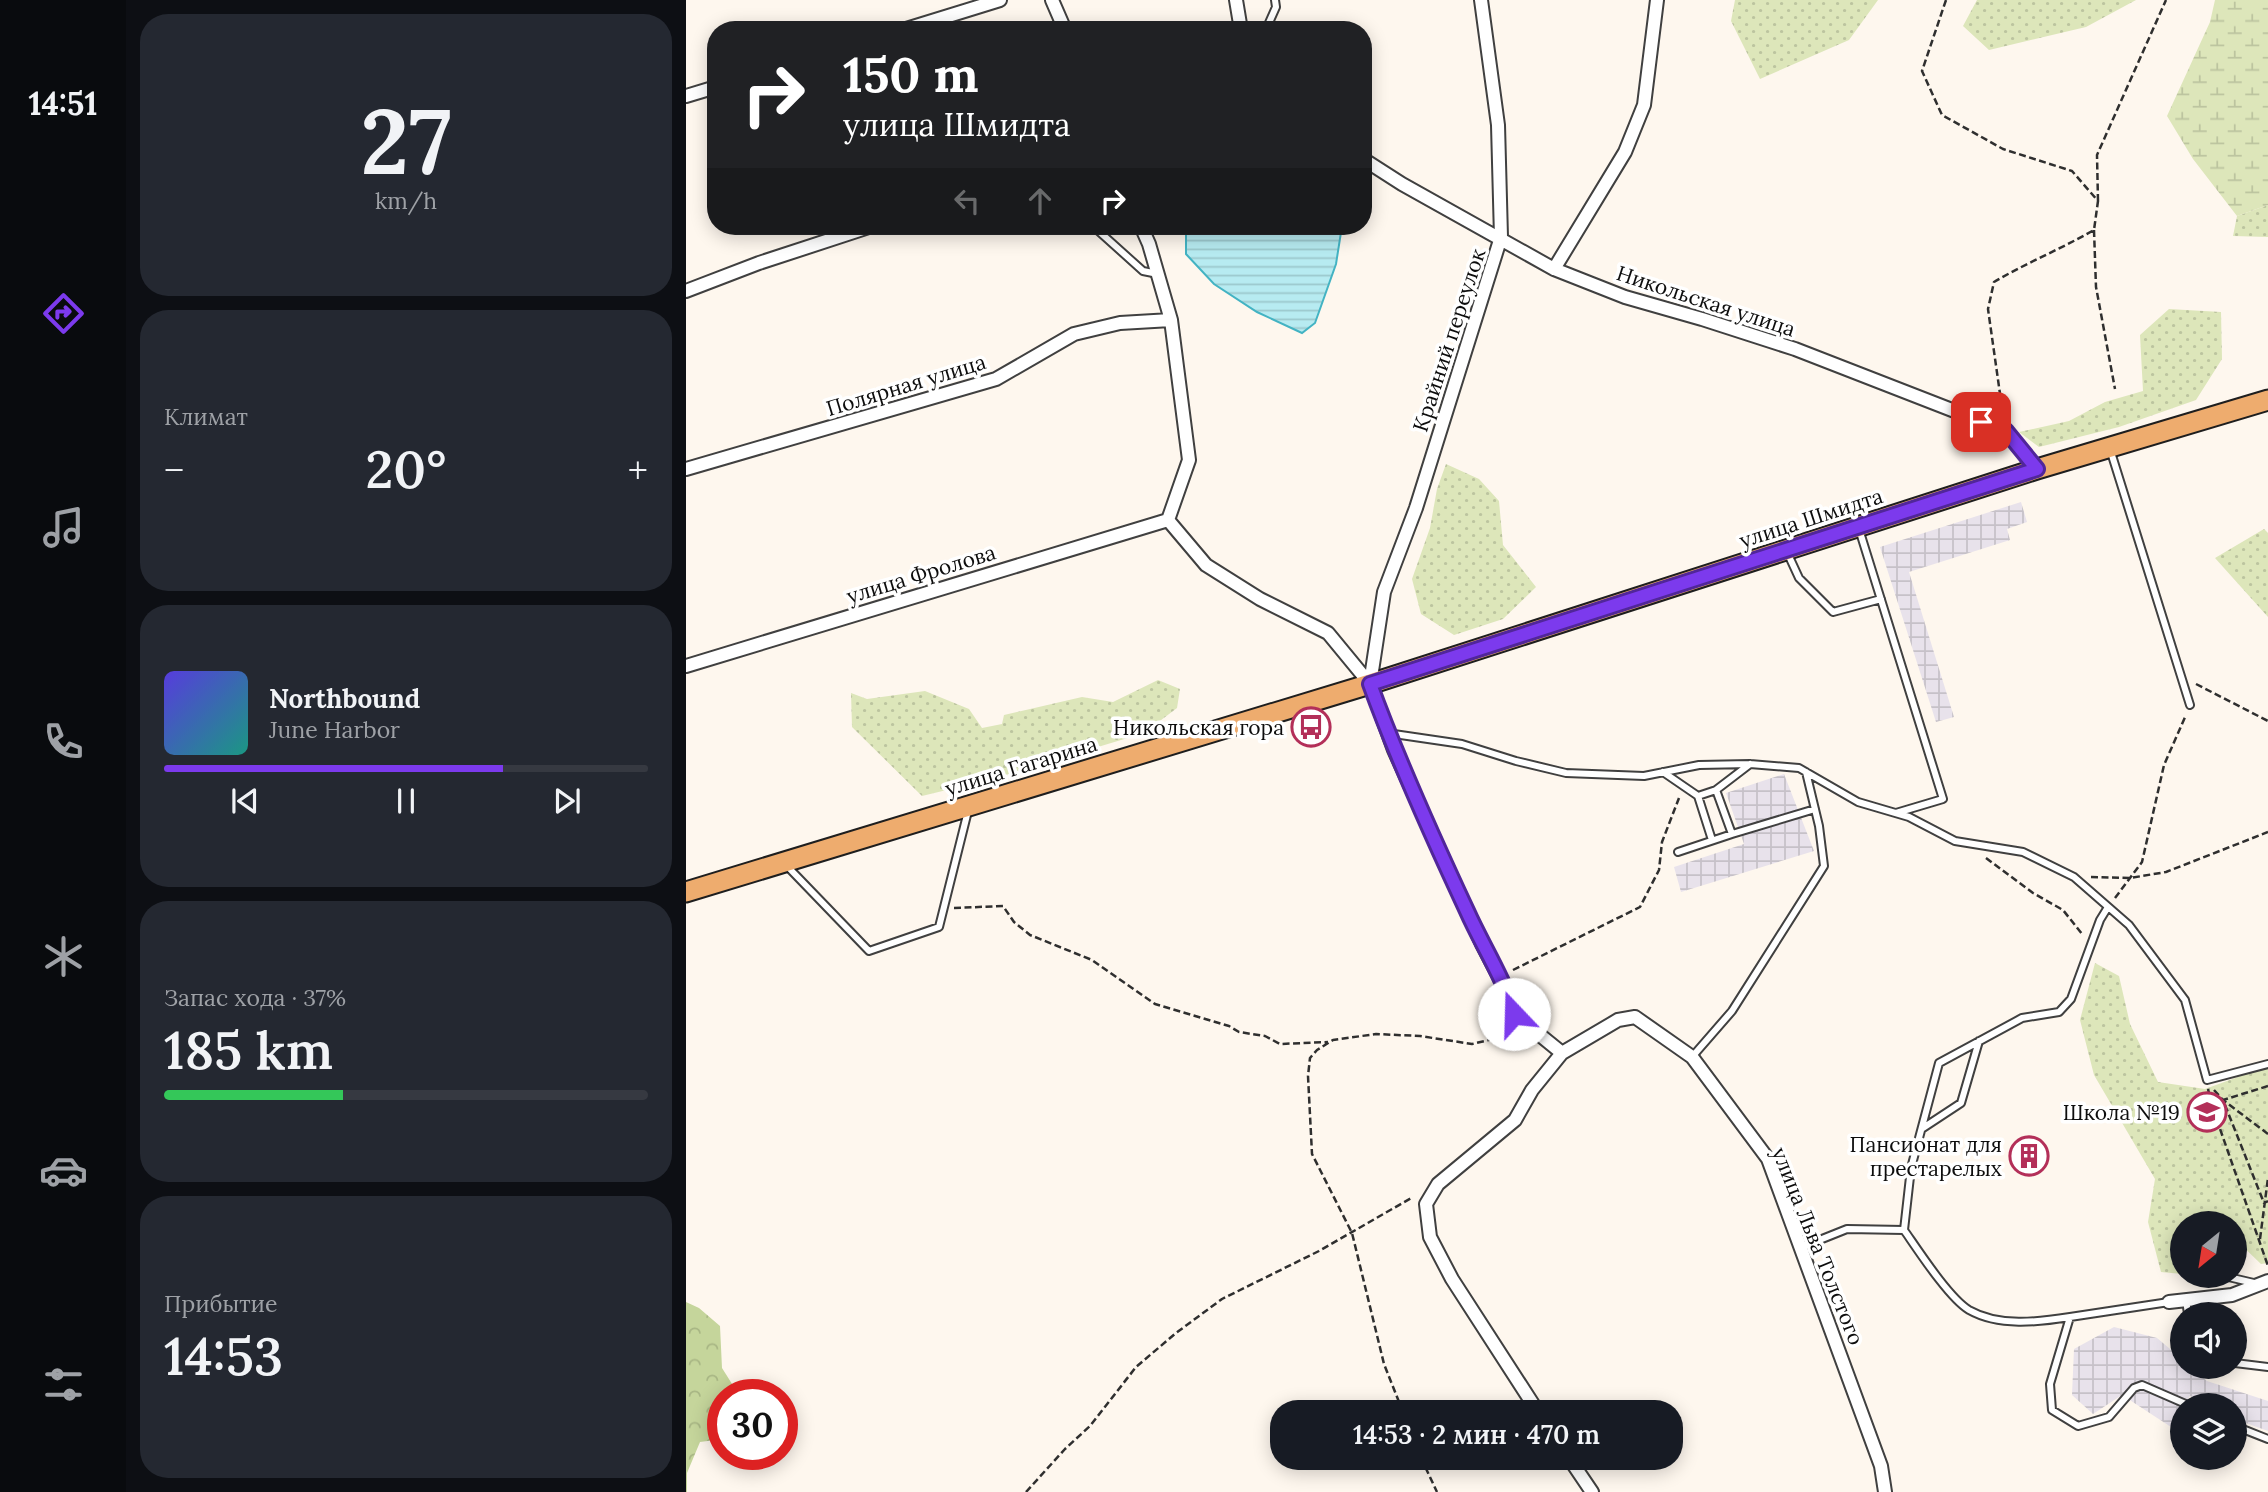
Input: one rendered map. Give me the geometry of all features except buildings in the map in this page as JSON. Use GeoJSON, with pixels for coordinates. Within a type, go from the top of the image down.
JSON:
{"type":"FeatureCollection","features":[{"type":"Feature","properties":{"kind":"main road","name":"улица Шмидта"},"geometry":{"type":"LineString","coordinates":[[1370,684],[2037,469],[2268,400]]}},
{"type":"Feature","properties":{"kind":"main road","name":"улица Гагарина"},"geometry":{"type":"LineString","coordinates":[[686,892],[1370,684]]}},
{"type":"Feature","properties":{"kind":"street"},"geometry":{"type":"LineString","coordinates":[[931,21],[1000,0]]}},
{"type":"Feature","properties":{"kind":"street"},"geometry":{"type":"LineString","coordinates":[[1052,0],[1061,21]]}},
{"type":"Feature","properties":{"kind":"street"},"geometry":{"type":"LineString","coordinates":[[1236,0],[1240,21]]}},
{"type":"Feature","properties":{"kind":"street","name":"Крайний переулок"},"geometry":{"type":"LineString","coordinates":[[1370,684],[1384,592],[1416,508],[1501,237],[1498,125],[1481,0]]}},
{"type":"Feature","properties":{"kind":"street"},"geometry":{"type":"LineString","coordinates":[[1554,269],[1625,152],[1644,105],[1657,0]]}},
{"type":"Feature","properties":{"kind":"street"},"geometry":{"type":"LineString","coordinates":[[686,96],[707,90]]}},
{"type":"Feature","properties":{"kind":"street","name":"Никольская улица"},"geometry":{"type":"LineString","coordinates":[[1372,165],[1554,269],[1625,297],[1795,349],[2006,431],[2037,469]]}},
{"type":"Feature","properties":{"kind":"street"},"geometry":{"type":"LineString","coordinates":[[686,291],[845,235]]}},
{"type":"Feature","properties":{"kind":"street"},"geometry":{"type":"LineString","coordinates":[[1145,235],[1171,320],[1189,460],[1168,520],[1206,565],[1260,599],[1328,633],[1370,684],[1387,733],[1482,944],[1509,996],[1514,1014],[1562,1053],[1532,1090],[1515,1120],[1438,1184],[1426,1204],[1430,1237],[1452,1279],[1530,1400]]}},
{"type":"Feature","properties":{"kind":"street"},"geometry":{"type":"LineString","coordinates":[[1149,244],[1150,235]]}},
{"type":"Feature","properties":{"kind":"street","name":"Полярная улица"},"geometry":{"type":"LineString","coordinates":[[686,470],[996,379],[1074,334],[1120,323],[1171,320]]}},
{"type":"Feature","properties":{"kind":"street","name":"улица Фролова"},"geometry":{"type":"LineString","coordinates":[[686,666],[1168,520]]}},
{"type":"Feature","properties":{"kind":"street","name":"улица Льва Толстого"},"geometry":{"type":"LineString","coordinates":[[1562,1053],[1618,1020],[1635,1017],[1692,1057],[1768,1160],[1881,1466],[1885,1492]]}},
{"type":"Feature","properties":{"kind":"street"},"geometry":{"type":"LineString","coordinates":[[2169,1302],[2232,1295],[2264,1283]]}},
{"type":"Feature","properties":{"kind":"street"},"geometry":{"type":"LineString","coordinates":[[1577,1470],[1592,1492]]}},
{"type":"Feature","properties":{"kind":"lane"},"geometry":{"type":"LineString","coordinates":[[1270,21],[1276,7],[1275,0]]}},
{"type":"Feature","properties":{"kind":"lane"},"geometry":{"type":"LineString","coordinates":[[1103,235],[1143,271],[1158,274]]}},
{"type":"Feature","properties":{"kind":"lane"},"geometry":{"type":"LineString","coordinates":[[2109,447],[2190,705]]}},
{"type":"Feature","properties":{"kind":"lane"},"geometry":{"type":"LineString","coordinates":[[1858,527],[1943,799],[1896,813]]}},
{"type":"Feature","properties":{"kind":"lane"},"geometry":{"type":"LineString","coordinates":[[1786,550],[1799,578],[1833,612],[1881,599]]}},
{"type":"Feature","properties":{"kind":"lane"},"geometry":{"type":"LineString","coordinates":[[1387,733],[1462,744],[1566,773],[1644,776],[1699,765],[1750,764],[1799,768],[1858,802],[1909,817],[1955,841],[2023,852],[2074,877],[2129,925],[2185,1000],[2207,1080],[2268,1064]]}},
{"type":"Feature","properties":{"kind":"lane"},"geometry":{"type":"LineString","coordinates":[[1698,796],[1716,790],[1750,764]]}},
{"type":"Feature","properties":{"kind":"lane"},"geometry":{"type":"LineString","coordinates":[[1663,772],[1698,796],[1712,840]]}},
{"type":"Feature","properties":{"kind":"lane"},"geometry":{"type":"LineString","coordinates":[[1692,1057],[1732,1011],[1824,866],[1806,772]]}},
{"type":"Feature","properties":{"kind":"lane"},"geometry":{"type":"LineString","coordinates":[[1716,790],[1732,834]]}},
{"type":"Feature","properties":{"kind":"lane"},"geometry":{"type":"LineString","coordinates":[[784,862],[869,951],[939,926],[970,805]]}},
{"type":"Feature","properties":{"kind":"lane"},"geometry":{"type":"LineString","coordinates":[[1678,852],[1815,809]]}},
{"type":"Feature","properties":{"kind":"lane"},"geometry":{"type":"LineString","coordinates":[[2108,907],[2100,920],[2071,999],[2059,1012],[2022,1018],[1939,1063],[1912,1168],[1904,1230],[1944,1284],[1968,1309],[1999,1321],[2046,1321],[2169,1302]]}},
{"type":"Feature","properties":{"kind":"lane"},"geometry":{"type":"LineString","coordinates":[[1922,1128],[1961,1103],[1979,1041]]}},
{"type":"Feature","properties":{"kind":"lane"},"geometry":{"type":"LineString","coordinates":[[1802,1247],[1847,1229],[1904,1230]]}},
{"type":"Feature","properties":{"kind":"lane"},"geometry":{"type":"LineString","coordinates":[[2070,1317],[2050,1384],[2052,1410],[2078,1426],[2109,1416],[2134,1388],[2142,1385],[2170,1397]]}},
{"type":"Feature","properties":{"kind":"lane"},"geometry":{"type":"LineString","coordinates":[[2247,1364],[2268,1367]]}},
{"type":"Feature","properties":{"kind":"lane"},"geometry":{"type":"LineString","coordinates":[[2247,1431],[2268,1439]]}},
{"type":"Feature","properties":{"kind":"path"},"geometry":{"type":"LineString","coordinates":[[1946,0],[1922,71],[1942,115],[2003,149],[2071,171],[2098,201]]}},
{"type":"Feature","properties":{"kind":"path"},"geometry":{"type":"LineString","coordinates":[[2115,389],[2096,287],[2094,230],[2098,201],[2097,155],[2166,0]]}},
{"type":"Feature","properties":{"kind":"path"},"geometry":{"type":"LineString","coordinates":[[2006,431],[1988,309],[1994,282],[2094,230]]}},
{"type":"Feature","properties":{"kind":"path"},"geometry":{"type":"LineString","coordinates":[[2181,676],[2268,721]]}},
{"type":"Feature","properties":{"kind":"path"},"geometry":{"type":"LineString","coordinates":[[2108,907],[2142,862],[2164,765],[2190,705]]}},
{"type":"Feature","properties":{"kind":"path"},"geometry":{"type":"LineString","coordinates":[[1502,982],[1512,970],[1533,958],[1579,938],[1640,906],[1659,870],[1662,842],[1676,803],[1685,787]]}},
{"type":"Feature","properties":{"kind":"path"},"geometry":{"type":"LineString","coordinates":[[2074,877],[2130,878],[2166,872],[2268,832]]}},
{"type":"Feature","properties":{"kind":"path"},"geometry":{"type":"LineString","coordinates":[[1971,843],[1994,864],[2063,910],[2091,945]]}},
{"type":"Feature","properties":{"kind":"path"},"geometry":{"type":"LineString","coordinates":[[944,908],[1003,906],[1014,922],[1030,936],[1092,960],[1155,1004],[1239,1032],[1265,1036],[1280,1044],[1329,1042]]}},
{"type":"Feature","properties":{"kind":"path"},"geometry":{"type":"LineString","coordinates":[[1398,1400],[1384,1364],[1352,1233],[1312,1154],[1307,1076],[1310,1058],[1333,1040],[1376,1034],[1420,1036],[1472,1044],[1493,1039],[1514,1014]]}},
{"type":"Feature","properties":{"kind":"path"},"geometry":{"type":"LineString","coordinates":[[2207,1080],[2223,1100],[2268,1135]]}},
{"type":"Feature","properties":{"kind":"path"},"geometry":{"type":"LineString","coordinates":[[2207,1080],[2212,1106],[2268,1266]]}},
{"type":"Feature","properties":{"kind":"path"},"geometry":{"type":"LineString","coordinates":[[2223,1100],[2268,1086]]}},
{"type":"Feature","properties":{"kind":"path"},"geometry":{"type":"LineString","coordinates":[[2223,1100],[2266,1202]]}},
{"type":"Feature","properties":{"kind":"path"},"geometry":{"type":"LineString","coordinates":[[2259,1242],[2268,1178]]}},
{"type":"Feature","properties":{"kind":"path"},"geometry":{"type":"LineString","coordinates":[[1026,1492],[1090,1426],[1136,1367],[1176,1333],[1222,1299],[1352,1233],[1438,1184]]}},
{"type":"Feature","properties":{"kind":"path"},"geometry":{"type":"LineString","coordinates":[[1427,1470],[1437,1492]]}},
{"type":"Feature","properties":{"kind":"shaded area"},"geometry":{"type":"Polygon","coordinates":[[[2021,502],[2027,522],[2007,529],[2010,540],[1909,572],[1954,717],[1936,722],[1880,547],[2021,502]]]}},
{"type":"Feature","properties":{"kind":"shaded area"},"geometry":{"type":"Polygon","coordinates":[[[1784,774],[1814,851],[1681,892],[1674,867],[1744,844],[1726,793],[1784,774]]]}},
{"type":"Feature","properties":{"kind":"shaded area"},"geometry":{"type":"Polygon","coordinates":[[[2114,1327],[2157,1338],[2170,1349],[2170,1379],[2205,1379],[2244,1393],[2170,1393],[2170,1426],[2122,1395],[2093,1414],[2072,1395],[2074,1349],[2114,1327]]]}},
{"type":"Feature","properties":{"kind":"shaded area"},"geometry":{"type":"Polygon","coordinates":[[[2247,1394],[2268,1401],[2268,1431],[2247,1423],[2247,1394]]]}},
{"type":"Feature","properties":{"kind":"green space"},"geometry":{"type":"Polygon","coordinates":[[[1735,0],[1878,0],[1849,40],[1760,79],[1731,21],[1735,0]]]}},
{"type":"Feature","properties":{"kind":"green space"},"geometry":{"type":"Polygon","coordinates":[[[1977,0],[2136,0],[2086,27],[1989,50],[1963,26],[1977,0]]]}},
{"type":"Feature","properties":{"kind":"green space"},"geometry":{"type":"Polygon","coordinates":[[[2215,0],[2268,0],[2268,205],[2237,216],[2193,159],[2167,116],[2210,22],[2215,0]]]}},
{"type":"Feature","properties":{"kind":"green space"},"geometry":{"type":"Polygon","coordinates":[[[2268,205],[2268,237],[2233,236],[2237,216],[2268,205]]]}},
{"type":"Feature","properties":{"kind":"green space"},"geometry":{"type":"Polygon","coordinates":[[[2169,309],[2221,312],[2222,359],[2196,400],[2119,427],[2039,447],[2019,432],[2069,421],[2105,402],[2143,391],[2140,335],[2169,309]]]}},
{"type":"Feature","properties":{"kind":"green space"},"geometry":{"type":"Polygon","coordinates":[[[1446,464],[1479,479],[1499,501],[1503,545],[1536,587],[1503,619],[1454,635],[1421,614],[1412,579],[1430,528],[1437,489],[1446,464]]]}},
{"type":"Feature","properties":{"kind":"green space"},"geometry":{"type":"Polygon","coordinates":[[[2264,529],[2268,533],[2268,617],[2215,558],[2264,529]]]}},
{"type":"Feature","properties":{"kind":"green space"},"geometry":{"type":"Polygon","coordinates":[[[1158,680],[1180,689],[1177,708],[1144,733],[996,778],[922,796],[852,727],[851,693],[867,699],[925,691],[969,709],[982,728],[1002,724],[1004,715],[1082,697],[1113,702],[1158,680]]]}},
{"type":"Feature","properties":{"kind":"green space"},"geometry":{"type":"Polygon","coordinates":[[[2095,963],[2119,976],[2130,1024],[2158,1082],[2205,1089],[2268,1066],[2268,1263],[2261,1264],[2247,1251],[2247,1211],[2170,1211],[2170,1273],[2161,1272],[2148,1222],[2155,1179],[2094,1075],[2080,1020],[2095,963]]]}},
{"type":"Feature","properties":{"kind":"green space"},"geometry":{"type":"Polygon","coordinates":[[[686,1302],[699,1308],[720,1326],[722,1368],[729,1379],[707,1379],[707,1441],[700,1442],[687,1473],[686,1492],[686,1302]]]}},
{"type":"Feature","properties":{"kind":"water"},"geometry":{"type":"Polygon","coordinates":[[[1186,235],[1341,235],[1336,264],[1315,323],[1302,333],[1257,312],[1214,284],[1186,254],[1186,235]]]}},
{"type":"Feature","properties":{"kind":"place","name":"Никольская гора"},"geometry":{"type":"Point","coordinates":[1311,727]}},
{"type":"Feature","properties":{"kind":"place","name":"Школа №19"},"geometry":{"type":"Point","coordinates":[2207,1112]}},
{"type":"Feature","properties":{"kind":"place","name":"Пансионат для престарелых"},"geometry":{"type":"Point","coordinates":[2029,1156]}},
{"type":"Feature","properties":{"kind":"route"},"geometry":{"type":"LineString","coordinates":[[1514,1014],[1509,996],[1482,944],[1394,750],[1370,684],[2037,469],[2006,431],[1981,422]]}}]}
